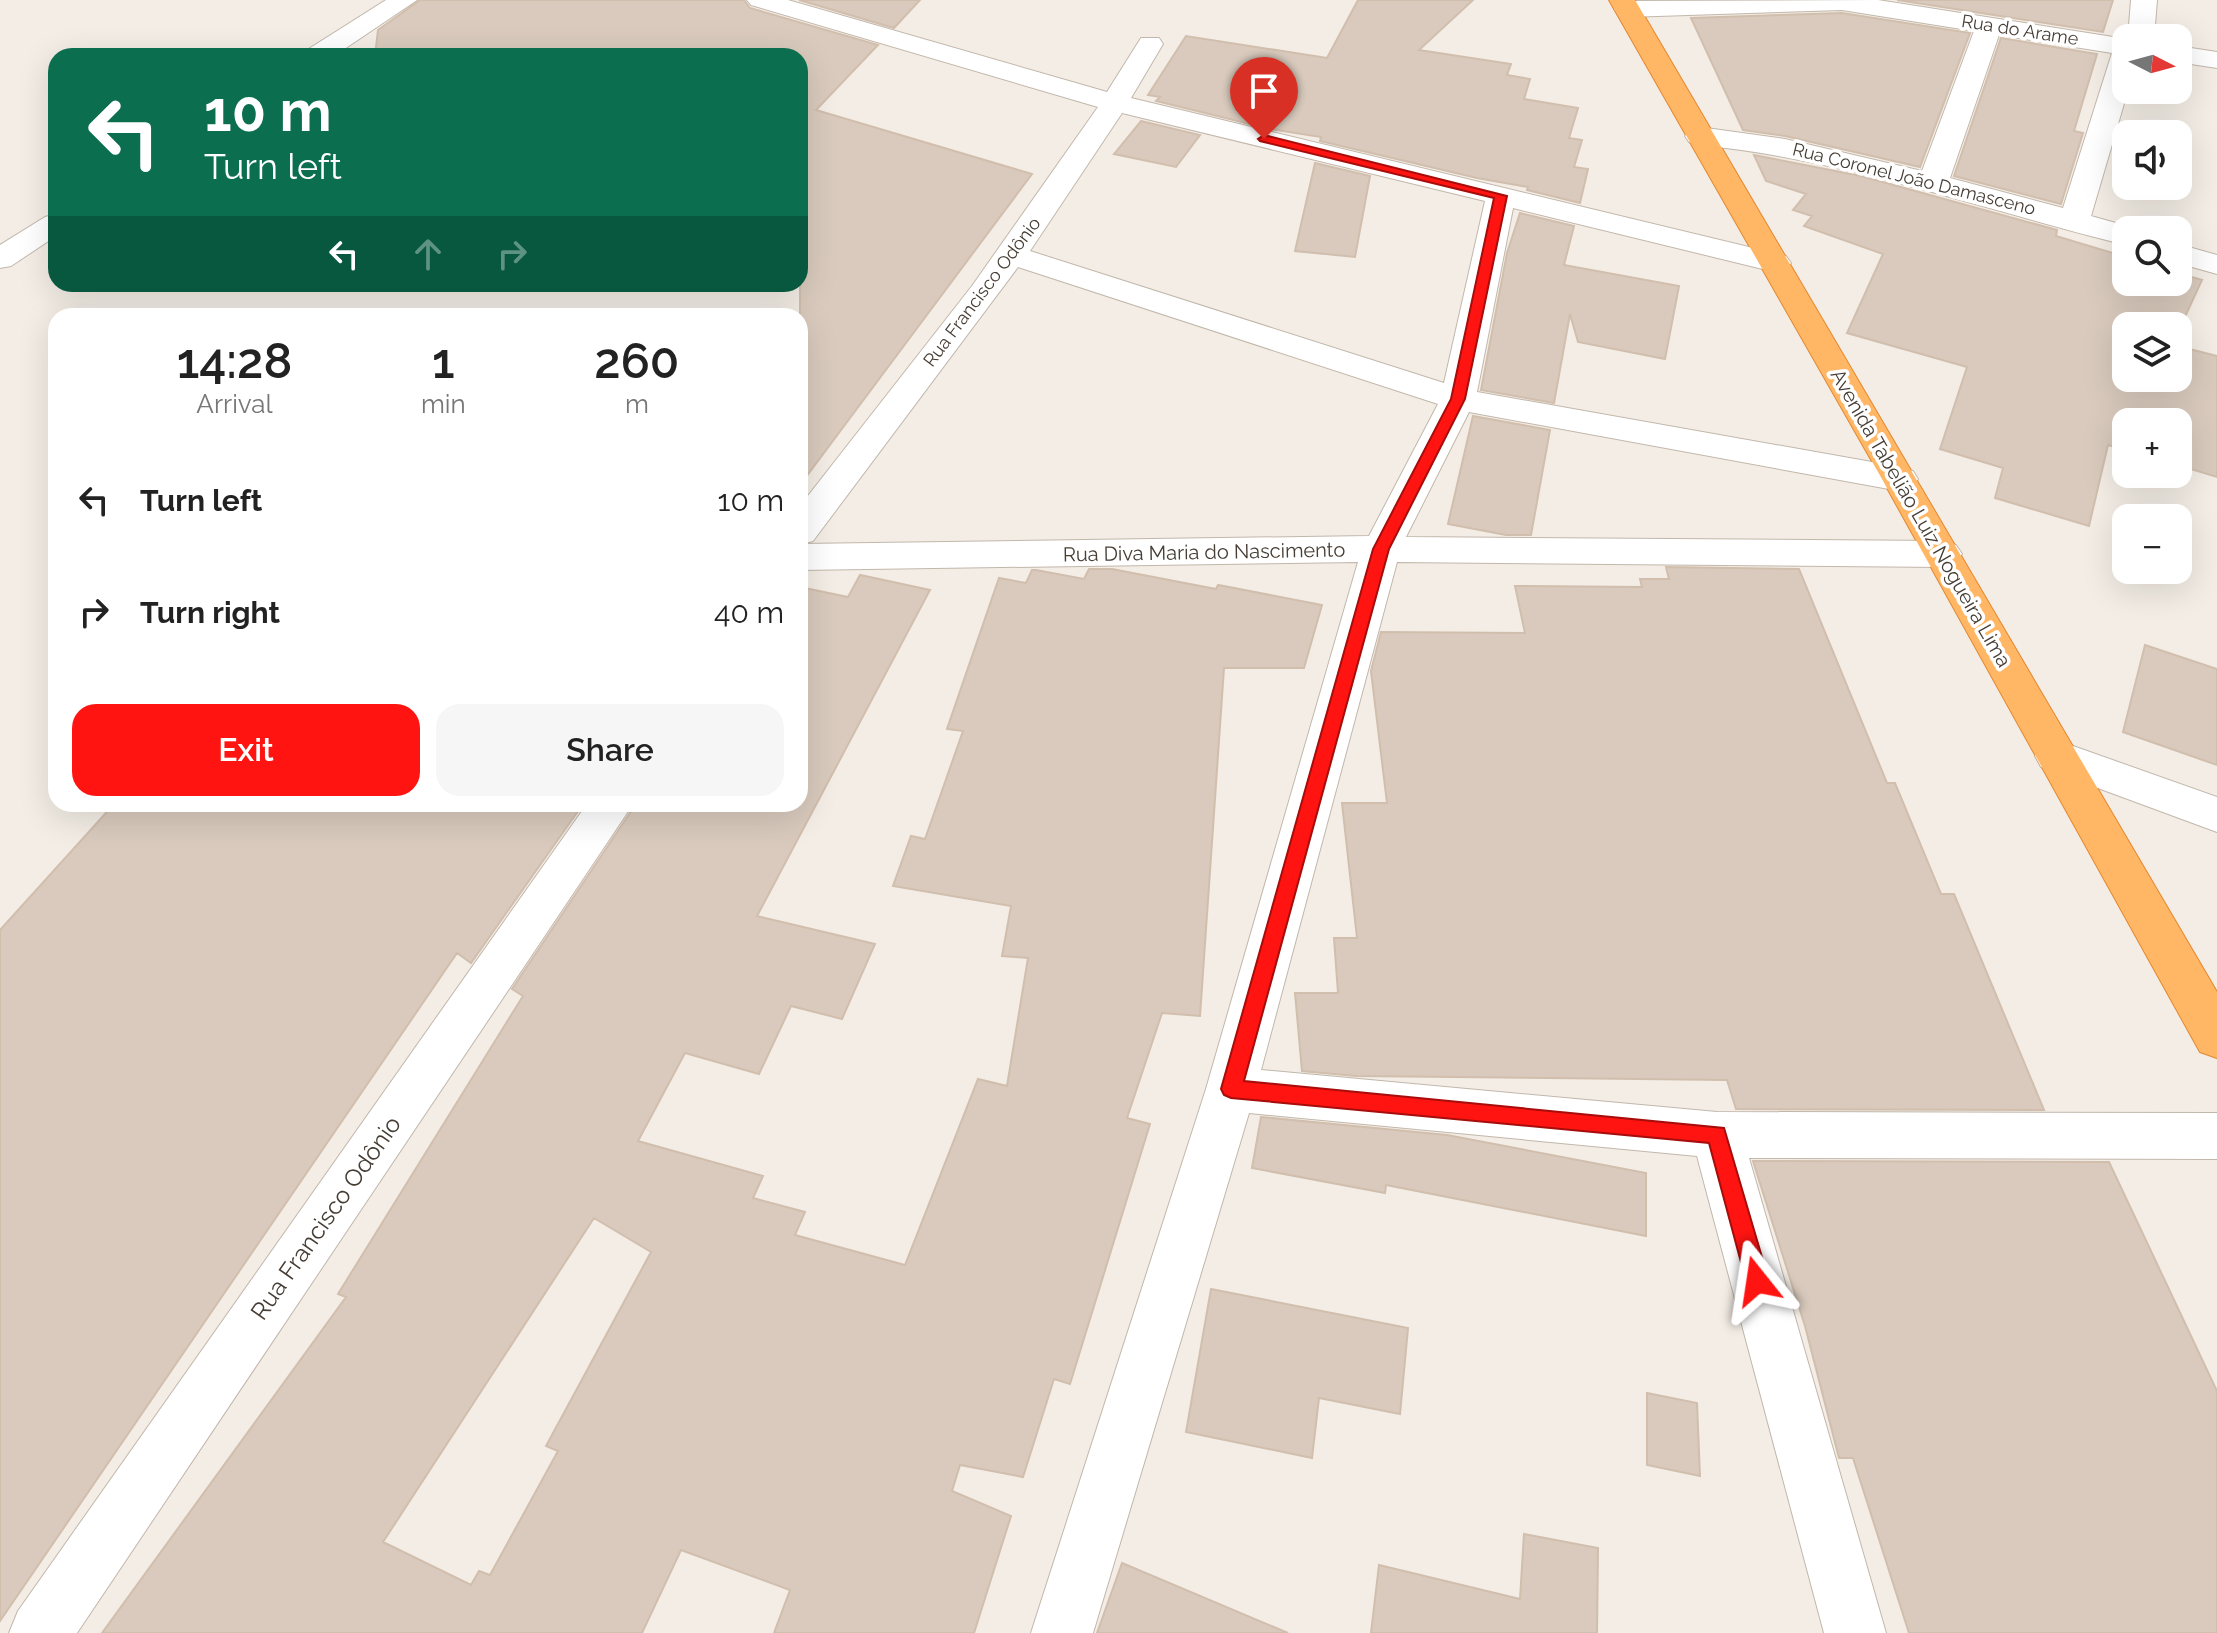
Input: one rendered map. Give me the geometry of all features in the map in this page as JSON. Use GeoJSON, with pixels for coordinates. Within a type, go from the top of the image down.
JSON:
{"type":"FeatureCollection","features":[{"type":"Feature","properties":{"kind":"highway","name":"Avenida Tabelião Luiz Nogueira Lima"},"geometry":{"type":"LineString","coordinates":[[1625,4],[1943,554],[2217,1037]]}},
{"type":"Feature","properties":{"kind":"street"},"geometry":{"type":"LineString","coordinates":[[329,48],[404,0]]}},
{"type":"Feature","properties":{"kind":"street"},"geometry":{"type":"LineString","coordinates":[[760,0],[1116,103],[1775,263]]}},
{"type":"Feature","properties":{"kind":"street"},"geometry":{"type":"LineString","coordinates":[[2142,24],[2144,0]]}},
{"type":"Feature","properties":{"kind":"street","name":"Rua do Arame"},"geometry":{"type":"LineString","coordinates":[[1625,4],[1831,2],[2112,47]]}},
{"type":"Feature","properties":{"kind":"street"},"geometry":{"type":"LineString","coordinates":[[1933,183],[1989,25]]}},
{"type":"Feature","properties":{"kind":"street","name":"Rua Francisco Odônio"},"geometry":{"type":"LineString","coordinates":[[808,522],[1012,255],[1116,103],[1150,44]]}},
{"type":"Feature","properties":{"kind":"street"},"geometry":{"type":"LineString","coordinates":[[2192,56],[2217,60]]}},
{"type":"Feature","properties":{"kind":"street"},"geometry":{"type":"LineString","coordinates":[[2075,219],[2112,96]]}},
{"type":"Feature","properties":{"kind":"street","name":"Rua Coronel João Damasceno"},"geometry":{"type":"LineString","coordinates":[[1699,136],[1756,140],[1795,148],[2075,219],[2112,231]]}},
{"type":"Feature","properties":{"kind":"street"},"geometry":{"type":"LineString","coordinates":[[1062,1633],[1231,1089],[1381,549],[1458,399],[1501,196]]}},
{"type":"Feature","properties":{"kind":"street"},"geometry":{"type":"LineString","coordinates":[[0,259],[48,228]]}},
{"type":"Feature","properties":{"kind":"street"},"geometry":{"type":"LineString","coordinates":[[1012,255],[1458,399],[1900,479]]}},
{"type":"Feature","properties":{"kind":"street"},"geometry":{"type":"LineString","coordinates":[[2192,257],[2217,265]]}},
{"type":"Feature","properties":{"kind":"street","name":"Rua Diva Maria do Nascimento"},"geometry":{"type":"LineString","coordinates":[[808,557],[1381,549],[1943,554]]}},
{"type":"Feature","properties":{"kind":"street"},"geometry":{"type":"LineString","coordinates":[[2056,756],[2217,815]]}},
{"type":"Feature","properties":{"kind":"street","name":"Rua Francisco Odônio"},"geometry":{"type":"LineString","coordinates":[[40,1633],[605,812]]}},
{"type":"Feature","properties":{"kind":"street"},"geometry":{"type":"LineString","coordinates":[[1231,1089],[1717,1135],[2217,1136]]}},
{"type":"Feature","properties":{"kind":"street"},"geometry":{"type":"LineString","coordinates":[[1717,1135],[1855,1633]]}},
{"type":"Feature","properties":{"kind":"building"},"geometry":{"type":"Polygon","coordinates":[[[420,0],[744,0],[750,8],[878,45],[816,110],[1032,174],[808,474],[808,308],[800,308],[800,292],[808,292],[808,48],[376,48],[378,30],[420,0]]]}},
{"type":"Feature","properties":{"kind":"building"},"geometry":{"type":"Polygon","coordinates":[[[799,0],[920,0],[894,28],[799,0]]]}},
{"type":"Feature","properties":{"kind":"building"},"geometry":{"type":"Polygon","coordinates":[[[1358,0],[1473,0],[1419,50],[1511,64],[1507,75],[1530,79],[1524,99],[1578,108],[1569,138],[1582,140],[1574,167],[1588,169],[1580,203],[1527,190],[1528,187],[1320,141],[1321,137],[1270,129],[1156,101],[1160,97],[1148,95],[1186,36],[1327,58],[1358,0]]]}},
{"type":"Feature","properties":{"kind":"building"},"geometry":{"type":"Polygon","coordinates":[[[1897,0],[2113,0],[2103,32],[1897,0]]]}},
{"type":"Feature","properties":{"kind":"building"},"geometry":{"type":"Polygon","coordinates":[[[1842,13],[1970,33],[1920,167],[1785,136],[1743,130],[1691,18],[1842,13]]]}},
{"type":"Feature","properties":{"kind":"building"},"geometry":{"type":"Polygon","coordinates":[[[2001,38],[2097,54],[2074,131],[2083,133],[2061,204],[1954,176],[2001,38]]]}},
{"type":"Feature","properties":{"kind":"building"},"geometry":{"type":"Polygon","coordinates":[[[1141,121],[1200,135],[1176,167],[1114,154],[1141,121]]]}},
{"type":"Feature","properties":{"kind":"building"},"geometry":{"type":"Polygon","coordinates":[[[1754,155],[1861,176],[2057,230],[2056,236],[2112,253],[2112,296],[2192,296],[2192,277],[2202,280],[2187,312],[2112,312],[2112,392],[2192,392],[2192,350],[2217,356],[2217,477],[2192,469],[2192,408],[2112,408],[2112,446],[2108,445],[2089,526],[1995,498],[2003,468],[1940,449],[1967,367],[1847,333],[1883,254],[1804,226],[1812,216],[1793,210],[1806,194],[1766,181],[1754,155]]]}},
{"type":"Feature","properties":{"kind":"building"},"geometry":{"type":"Polygon","coordinates":[[[1315,163],[1370,176],[1355,257],[1295,251],[1315,163]]]}},
{"type":"Feature","properties":{"kind":"building"},"geometry":{"type":"Polygon","coordinates":[[[1520,213],[1574,226],[1564,265],[1679,286],[1665,359],[1578,342],[1570,314],[1554,403],[1481,390],[1507,253],[1520,213]]]}},
{"type":"Feature","properties":{"kind":"building"},"geometry":{"type":"Polygon","coordinates":[[[1473,416],[1550,430],[1531,535],[1506,535],[1448,524],[1473,416]]]}},
{"type":"Feature","properties":{"kind":"building"},"geometry":{"type":"Polygon","coordinates":[[[1666,567],[1799,569],[1887,783],[1895,783],[1941,894],[1954,894],[2044,1110],[1736,1109],[1727,1080],[1356,1076],[1302,1071],[1295,993],[1338,993],[1334,938],[1357,938],[1342,803],[1387,803],[1371,671],[1381,632],[1525,633],[1515,586],[1642,587],[1640,579],[1669,579],[1666,567]]]}},
{"type":"Feature","properties":{"kind":"building"},"geometry":{"type":"Polygon","coordinates":[[[1089,569],[1112,569],[1322,605],[1304,668],[1224,668],[1200,1016],[1162,1013],[1127,1118],[1150,1124],[1070,1384],[1054,1379],[1023,1477],[960,1465],[952,1491],[1011,1516],[974,1633],[774,1633],[790,1590],[681,1550],[642,1633],[102,1633],[346,1297],[338,1294],[523,996],[512,989],[631,812],[808,812],[808,589],[848,597],[860,575],[930,590],[757,916],[875,944],[842,1019],[791,1006],[759,1074],[685,1053],[638,1141],[763,1176],[753,1198],[805,1212],[795,1235],[905,1265],[978,1079],[1007,1086],[1028,958],[1002,956],[1011,906],[893,886],[911,836],[925,839],[963,731],[947,729],[999,578],[1026,583],[1032,570],[1084,579],[1089,569]],[[594,1218],[383,1542],[471,1585],[479,1571],[490,1575],[558,1451],[546,1446],[651,1252],[594,1218]]]}},
{"type":"Feature","properties":{"kind":"building"},"geometry":{"type":"Polygon","coordinates":[[[2145,645],[2217,669],[2217,765],[2123,732],[2145,645]]]}},
{"type":"Feature","properties":{"kind":"building"},"geometry":{"type":"Polygon","coordinates":[[[107,812],[577,812],[471,963],[457,953],[0,1621],[0,930],[107,812]]]}},
{"type":"Feature","properties":{"kind":"building"},"geometry":{"type":"Polygon","coordinates":[[[1261,1117],[1447,1135],[1646,1173],[1646,1236],[1386,1185],[1385,1193],[1252,1168],[1261,1117]]]}},
{"type":"Feature","properties":{"kind":"building"},"geometry":{"type":"Polygon","coordinates":[[[1753,1161],[2109,1162],[2217,1391],[2217,1633],[1909,1633],[1853,1458],[1839,1458],[1805,1326],[1753,1161]]]}},
{"type":"Feature","properties":{"kind":"building"},"geometry":{"type":"Polygon","coordinates":[[[1211,1289],[1408,1328],[1400,1414],[1319,1398],[1312,1458],[1186,1432],[1211,1289]]]}},
{"type":"Feature","properties":{"kind":"building"},"geometry":{"type":"Polygon","coordinates":[[[1647,1393],[1697,1403],[1700,1476],[1647,1465],[1647,1393]]]}},
{"type":"Feature","properties":{"kind":"building"},"geometry":{"type":"Polygon","coordinates":[[[1524,1534],[1598,1548],[1597,1633],[1371,1633],[1379,1565],[1520,1599],[1524,1534]]]}},
{"type":"Feature","properties":{"kind":"building"},"geometry":{"type":"Polygon","coordinates":[[[1122,1563],[1288,1633],[1097,1633],[1122,1563]]]}},
{"type":"Feature","properties":{"kind":"route"},"geometry":{"type":"LineString","coordinates":[[1264,139],[1501,196],[1458,399],[1381,549],[1231,1089],[1717,1135],[1757,1281]]}}]}
